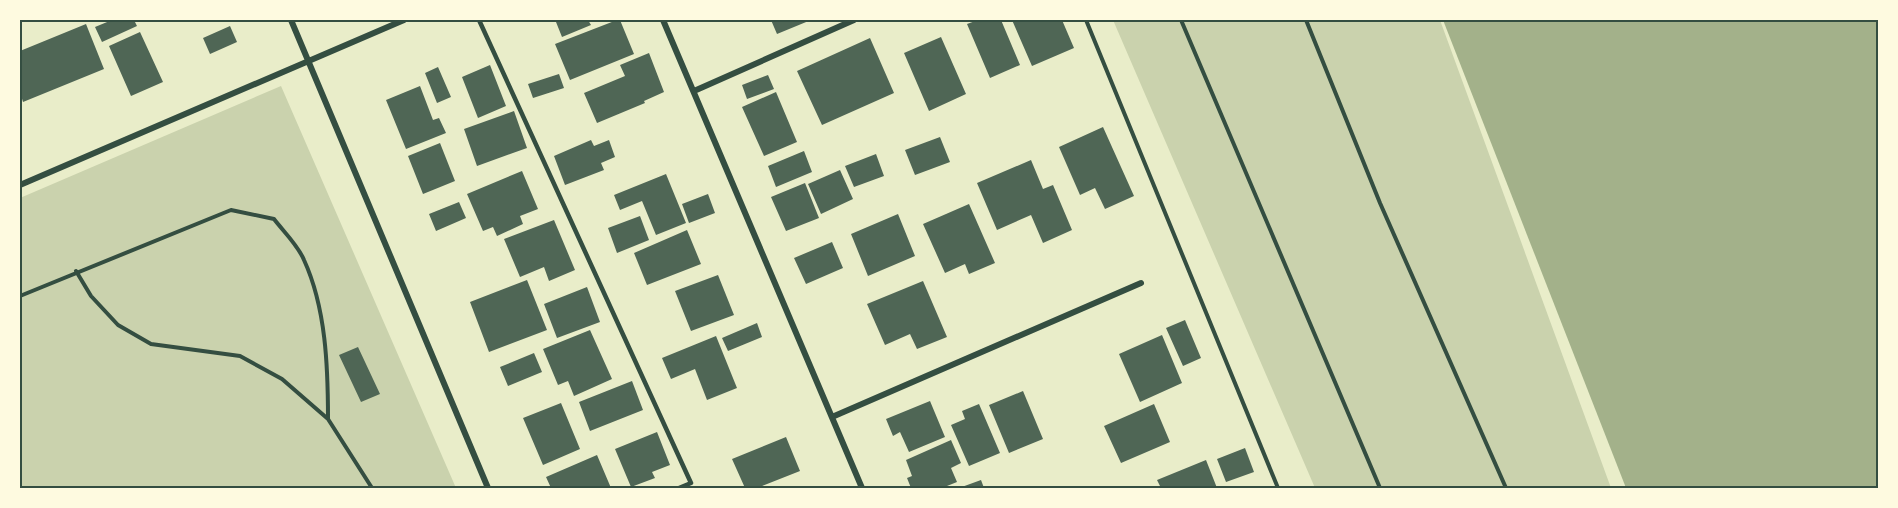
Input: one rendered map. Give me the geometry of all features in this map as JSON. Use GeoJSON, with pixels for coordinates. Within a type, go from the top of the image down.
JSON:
{"type":"FeatureCollection","features":[{"type":"Feature","properties":{"kind":"street"},"geometry":{"type":"LineString","coordinates":[[291,20],[489,489]]}},
{"type":"Feature","properties":{"kind":"street"},"geometry":{"type":"LineString","coordinates":[[20,185],[404,20]]}},
{"type":"Feature","properties":{"kind":"street"},"geometry":{"type":"LineString","coordinates":[[663,20],[862,489]]}},
{"type":"Feature","properties":{"kind":"street"},"geometry":{"type":"LineString","coordinates":[[694,91],[854,20]]}},
{"type":"Feature","properties":{"kind":"street"},"geometry":{"type":"LineString","coordinates":[[832,417],[1141,283]]}},
{"type":"Feature","properties":{"kind":"lane"},"geometry":{"type":"LineString","coordinates":[[479,20],[691,483],[679,489]]}},
{"type":"Feature","properties":{"kind":"path"},"geometry":{"type":"LineString","coordinates":[[1086,20],[1278,489]]}},
{"type":"Feature","properties":{"kind":"path"},"geometry":{"type":"LineString","coordinates":[[1181,20],[1380,489]]}},
{"type":"Feature","properties":{"kind":"path"},"geometry":{"type":"LineString","coordinates":[[1306,20],[1380,203],[1506,489]]}},
{"type":"Feature","properties":{"kind":"path"},"geometry":{"type":"LineString","coordinates":[[20,296],[76,271],[231,210],[274,219],[304,258],[320,315],[328,372],[328,419]]}},
{"type":"Feature","properties":{"kind":"path"},"geometry":{"type":"LineString","coordinates":[[76,271],[91,296],[118,325],[152,344],[240,356],[282,379],[328,419],[372,489]]}},
{"type":"Feature","properties":{"kind":"shaded area"},"geometry":{"type":"Polygon","coordinates":[[[1113,20],[1440,20],[1611,488],[1315,488],[1113,20]]]}},
{"type":"Feature","properties":{"kind":"shaded area"},"geometry":{"type":"Polygon","coordinates":[[[1443,20],[1878,20],[1878,488],[1626,488],[1443,20]]]}},
{"type":"Feature","properties":{"kind":"shaded area"},"geometry":{"type":"Polygon","coordinates":[[[281,86],[456,488],[20,488],[20,198],[281,86]]]}},
{"type":"Feature","properties":{"kind":"building"},"geometry":{"type":"Polygon","coordinates":[[[112,20],[134,20],[137,26],[102,42],[95,27],[112,20]]]}},
{"type":"Feature","properties":{"kind":"building"},"geometry":{"type":"Polygon","coordinates":[[[588,20],[591,25],[562,37],[556,22],[588,20]]]}},
{"type":"Feature","properties":{"kind":"building"},"geometry":{"type":"Polygon","coordinates":[[[620,20],[634,54],[570,80],[555,44],[620,20]]]}},
{"type":"Feature","properties":{"kind":"building"},"geometry":{"type":"Polygon","coordinates":[[[771,20],[811,20],[777,34],[771,20]]]}},
{"type":"Feature","properties":{"kind":"building"},"geometry":{"type":"Polygon","coordinates":[[[978,20],[1001,20],[1020,65],[990,78],[967,24],[978,20]]]}},
{"type":"Feature","properties":{"kind":"building"},"geometry":{"type":"Polygon","coordinates":[[[1012,20],[1062,20],[1074,48],[1032,66],[1012,20]]]}},
{"type":"Feature","properties":{"kind":"building"},"geometry":{"type":"Polygon","coordinates":[[[86,24],[104,69],[23,102],[20,92],[20,51],[86,24]]]}},
{"type":"Feature","properties":{"kind":"building"},"geometry":{"type":"Polygon","coordinates":[[[230,26],[237,42],[210,54],[203,38],[230,26]]]}},
{"type":"Feature","properties":{"kind":"building"},"geometry":{"type":"Polygon","coordinates":[[[140,32],[163,82],[131,96],[109,46],[140,32]]]}},
{"type":"Feature","properties":{"kind":"building"},"geometry":{"type":"Polygon","coordinates":[[[941,37],[966,94],[929,111],[904,53],[941,37]]]}},
{"type":"Feature","properties":{"kind":"building"},"geometry":{"type":"Polygon","coordinates":[[[870,38],[894,93],[822,125],[797,71],[870,38]]]}},
{"type":"Feature","properties":{"kind":"building"},"geometry":{"type":"Polygon","coordinates":[[[649,53],[664,92],[644,101],[645,103],[597,123],[584,93],[625,76],[620,65],[649,53]]]}},
{"type":"Feature","properties":{"kind":"building"},"geometry":{"type":"Polygon","coordinates":[[[490,65],[506,106],[478,118],[462,77],[490,65]]]}},
{"type":"Feature","properties":{"kind":"building"},"geometry":{"type":"Polygon","coordinates":[[[438,67],[451,97],[437,103],[425,73],[438,67]]]}},
{"type":"Feature","properties":{"kind":"building"},"geometry":{"type":"Polygon","coordinates":[[[559,74],[564,88],[533,98],[528,84],[559,74]]]}},
{"type":"Feature","properties":{"kind":"building"},"geometry":{"type":"Polygon","coordinates":[[[768,75],[774,89],[747,99],[742,85],[768,75]]]}},
{"type":"Feature","properties":{"kind":"building"},"geometry":{"type":"Polygon","coordinates":[[[420,86],[433,120],[439,118],[446,133],[406,149],[386,100],[420,86]]]}},
{"type":"Feature","properties":{"kind":"building"},"geometry":{"type":"Polygon","coordinates":[[[776,92],[797,142],[764,156],[742,107],[776,92]]]}},
{"type":"Feature","properties":{"kind":"building"},"geometry":{"type":"Polygon","coordinates":[[[514,111],[527,148],[477,166],[464,129],[514,111]]]}},
{"type":"Feature","properties":{"kind":"building"},"geometry":{"type":"Polygon","coordinates":[[[1103,127],[1134,196],[1105,209],[1095,188],[1080,195],[1059,147],[1103,127]]]}},
{"type":"Feature","properties":{"kind":"building"},"geometry":{"type":"Polygon","coordinates":[[[940,137],[950,162],[915,175],[905,150],[940,137]]]}},
{"type":"Feature","properties":{"kind":"building"},"geometry":{"type":"Polygon","coordinates":[[[591,140],[594,146],[609,140],[615,157],[601,163],[604,170],[565,185],[554,156],[591,140]]]}},
{"type":"Feature","properties":{"kind":"building"},"geometry":{"type":"Polygon","coordinates":[[[440,143],[455,181],[423,194],[408,156],[440,143]]]}},
{"type":"Feature","properties":{"kind":"building"},"geometry":{"type":"Polygon","coordinates":[[[804,151],[812,172],[776,187],[768,166],[804,151]]]}},
{"type":"Feature","properties":{"kind":"building"},"geometry":{"type":"Polygon","coordinates":[[[876,154],[884,176],[854,187],[845,166],[876,154]]]}},
{"type":"Feature","properties":{"kind":"building"},"geometry":{"type":"Polygon","coordinates":[[[1031,160],[1043,189],[1053,185],[1072,230],[1043,243],[1031,215],[997,230],[977,183],[1031,160]]]}},
{"type":"Feature","properties":{"kind":"building"},"geometry":{"type":"Polygon","coordinates":[[[840,170],[853,199],[821,214],[808,184],[840,170]]]}},
{"type":"Feature","properties":{"kind":"building"},"geometry":{"type":"Polygon","coordinates":[[[522,171],[538,209],[520,216],[523,224],[497,236],[493,227],[483,231],[467,194],[522,171]]]}},
{"type":"Feature","properties":{"kind":"building"},"geometry":{"type":"Polygon","coordinates":[[[666,174],[686,223],[656,235],[642,201],[620,210],[614,195],[666,174]]]}},
{"type":"Feature","properties":{"kind":"building"},"geometry":{"type":"Polygon","coordinates":[[[805,183],[819,218],[786,231],[771,197],[805,183]]]}},
{"type":"Feature","properties":{"kind":"building"},"geometry":{"type":"Polygon","coordinates":[[[708,194],[715,213],[689,223],[682,204],[708,194]]]}},
{"type":"Feature","properties":{"kind":"building"},"geometry":{"type":"Polygon","coordinates":[[[459,202],[466,218],[436,231],[429,214],[459,202]]]}},
{"type":"Feature","properties":{"kind":"building"},"geometry":{"type":"Polygon","coordinates":[[[969,204],[995,263],[969,274],[965,264],[945,273],[923,224],[969,204]]]}},
{"type":"Feature","properties":{"kind":"building"},"geometry":{"type":"Polygon","coordinates":[[[898,214],[915,256],[868,276],[851,234],[898,214]]]}},
{"type":"Feature","properties":{"kind":"building"},"geometry":{"type":"Polygon","coordinates":[[[640,216],[649,240],[617,253],[608,228],[640,216]]]}},
{"type":"Feature","properties":{"kind":"building"},"geometry":{"type":"Polygon","coordinates":[[[554,220],[575,270],[549,281],[544,267],[520,277],[504,239],[554,220]]]}},
{"type":"Feature","properties":{"kind":"building"},"geometry":{"type":"Polygon","coordinates":[[[687,230],[701,264],[647,285],[634,253],[687,230]]]}},
{"type":"Feature","properties":{"kind":"building"},"geometry":{"type":"Polygon","coordinates":[[[832,242],[843,268],[806,284],[794,258],[832,242]]]}},
{"type":"Feature","properties":{"kind":"building"},"geometry":{"type":"Polygon","coordinates":[[[718,275],[734,315],[691,331],[675,291],[718,275]]]}},
{"type":"Feature","properties":{"kind":"building"},"geometry":{"type":"Polygon","coordinates":[[[527,280],[547,330],[489,352],[470,302],[527,280]]]}},
{"type":"Feature","properties":{"kind":"building"},"geometry":{"type":"Polygon","coordinates":[[[923,281],[947,337],[917,349],[910,334],[885,345],[867,304],[923,281]]]}},
{"type":"Feature","properties":{"kind":"building"},"geometry":{"type":"Polygon","coordinates":[[[587,287],[600,322],[557,338],[544,304],[587,287]]]}},
{"type":"Feature","properties":{"kind":"building"},"geometry":{"type":"Polygon","coordinates":[[[1185,320],[1201,358],[1183,366],[1166,328],[1185,320]]]}},
{"type":"Feature","properties":{"kind":"building"},"geometry":{"type":"Polygon","coordinates":[[[757,323],[762,337],[728,351],[722,338],[757,323]]]}},
{"type":"Feature","properties":{"kind":"building"},"geometry":{"type":"Polygon","coordinates":[[[590,330],[612,379],[574,396],[568,381],[558,385],[543,349],[590,330]]]}},
{"type":"Feature","properties":{"kind":"building"},"geometry":{"type":"Polygon","coordinates":[[[1162,335],[1182,383],[1140,402],[1119,354],[1162,335]]]}},
{"type":"Feature","properties":{"kind":"building"},"geometry":{"type":"Polygon","coordinates":[[[716,336],[737,388],[707,400],[695,369],[671,379],[662,358],[716,336]]]}},
{"type":"Feature","properties":{"kind":"building"},"geometry":{"type":"Polygon","coordinates":[[[358,347],[380,394],[361,402],[339,355],[358,347]]]}},
{"type":"Feature","properties":{"kind":"building"},"geometry":{"type":"Polygon","coordinates":[[[534,353],[542,372],[508,386],[500,367],[534,353]]]}},
{"type":"Feature","properties":{"kind":"building"},"geometry":{"type":"Polygon","coordinates":[[[632,381],[643,410],[590,431],[579,402],[632,381]]]}},
{"type":"Feature","properties":{"kind":"building"},"geometry":{"type":"Polygon","coordinates":[[[1023,391],[1043,439],[1009,453],[989,405],[1023,391]]]}},
{"type":"Feature","properties":{"kind":"building"},"geometry":{"type":"Polygon","coordinates":[[[930,401],[945,437],[909,452],[900,432],[893,436],[886,419],[930,401]]]}},
{"type":"Feature","properties":{"kind":"building"},"geometry":{"type":"Polygon","coordinates":[[[561,403],[580,449],[543,465],[523,418],[561,403]]]}},
{"type":"Feature","properties":{"kind":"building"},"geometry":{"type":"Polygon","coordinates":[[[979,404],[1000,453],[969,466],[951,425],[965,419],[962,411],[979,404]]]}},
{"type":"Feature","properties":{"kind":"building"},"geometry":{"type":"Polygon","coordinates":[[[1154,404],[1170,442],[1121,463],[1104,426],[1154,404]]]}},
{"type":"Feature","properties":{"kind":"building"},"geometry":{"type":"Polygon","coordinates":[[[657,432],[670,465],[652,472],[655,478],[631,487],[615,449],[657,432]]]}},
{"type":"Feature","properties":{"kind":"building"},"geometry":{"type":"Polygon","coordinates":[[[786,437],[800,471],[757,488],[745,488],[732,459],[786,437]]]}},
{"type":"Feature","properties":{"kind":"building"},"geometry":{"type":"Polygon","coordinates":[[[951,440],[961,463],[951,468],[957,482],[942,488],[911,488],[907,478],[912,476],[906,460],[951,440]]]}},
{"type":"Feature","properties":{"kind":"building"},"geometry":{"type":"Polygon","coordinates":[[[1245,448],[1254,472],[1226,482],[1217,459],[1245,448]]]}},
{"type":"Feature","properties":{"kind":"building"},"geometry":{"type":"Polygon","coordinates":[[[597,455],[611,488],[551,488],[546,477],[597,455]]]}},
{"type":"Feature","properties":{"kind":"building"},"geometry":{"type":"Polygon","coordinates":[[[1206,460],[1217,488],[1161,488],[1157,480],[1206,460]]]}},
{"type":"Feature","properties":{"kind":"building"},"geometry":{"type":"Polygon","coordinates":[[[981,480],[984,488],[959,488],[981,480]]]}}]}
